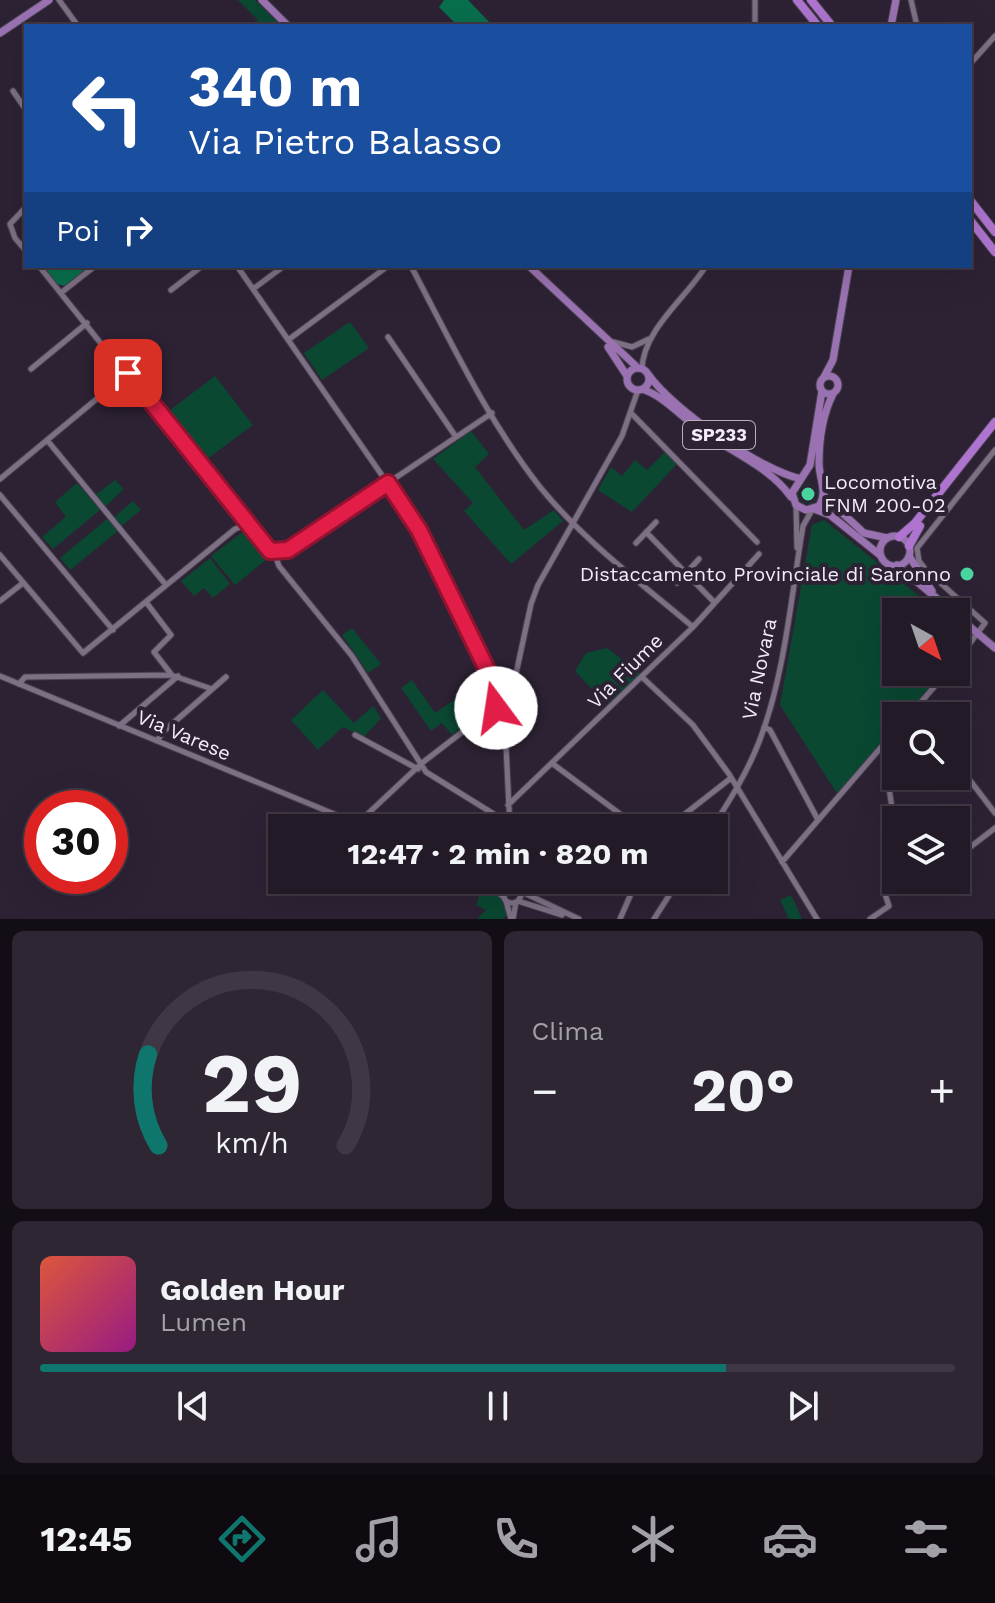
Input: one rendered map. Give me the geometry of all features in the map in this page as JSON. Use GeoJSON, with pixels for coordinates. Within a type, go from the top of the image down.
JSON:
{"type":"FeatureCollection","features":[{"type":"Feature","properties":{"kind":"highway"},"geometry":{"type":"LineString","coordinates":[[797,0],[816,24]]}},
{"type":"Feature","properties":{"kind":"highway"},"geometry":{"type":"LineString","coordinates":[[811,0],[830,24]]}},
{"type":"Feature","properties":{"kind":"highway"},"geometry":{"type":"LineString","coordinates":[[972,199],[995,223]]}},
{"type":"Feature","properties":{"kind":"highway"},"geometry":{"type":"LineString","coordinates":[[972,200],[995,232]]}},
{"type":"Feature","properties":{"kind":"highway"},"geometry":{"type":"LineString","coordinates":[[972,223],[995,254]]}},
{"type":"Feature","properties":{"kind":"highway"},"geometry":{"type":"LineString","coordinates":[[899,537],[911,529],[994,425]]}},
{"type":"Feature","properties":{"kind":"highway"},"geometry":{"type":"LineString","coordinates":[[909,551],[915,532],[994,425]]}},
{"type":"Feature","properties":{"kind":"main road"},"geometry":{"type":"LineString","coordinates":[[0,33],[39,3],[49,0]]}},
{"type":"Feature","properties":{"kind":"main road"},"geometry":{"type":"LineString","coordinates":[[262,0],[286,24]]}},
{"type":"Feature","properties":{"kind":"main road"},"geometry":{"type":"LineString","coordinates":[[891,24],[896,0]]}},
{"type":"Feature","properties":{"kind":"main road","name":"SP233"},"geometry":{"type":"LineString","coordinates":[[531,268],[579,316],[643,370],[695,420],[781,472],[813,479],[821,485]]}},
{"type":"Feature","properties":{"kind":"main road"},"geometry":{"type":"LineString","coordinates":[[849,268],[833,360],[839,387],[827,406],[820,442],[821,485],[824,496],[864,533],[899,537]]}},
{"type":"Feature","properties":{"kind":"main road","name":"SP233"},"geometry":{"type":"LineString","coordinates":[[579,316],[621,363],[629,386],[658,396],[701,431],[770,474],[794,502],[830,515],[888,564],[897,565],[936,598]]}},
{"type":"Feature","properties":{"kind":"main road"},"geometry":{"type":"LineString","coordinates":[[794,502],[793,488],[802,479],[812,459],[824,377],[833,360]]}},
{"type":"Feature","properties":{"kind":"main road"},"geometry":{"type":"LineString","coordinates":[[627,376],[643,370],[649,381],[640,389]]}},
{"type":"Feature","properties":{"kind":"main road"},"geometry":{"type":"LineString","coordinates":[[824,377],[836,378]]}},
{"type":"Feature","properties":{"kind":"main road"},"geometry":{"type":"LineString","coordinates":[[822,391],[833,394]]}},
{"type":"Feature","properties":{"kind":"main road"},"geometry":{"type":"LineString","coordinates":[[813,509],[824,496]]}},
{"type":"Feature","properties":{"kind":"main road","name":"SP233"},"geometry":{"type":"LineString","coordinates":[[899,537],[938,598]]}},
{"type":"Feature","properties":{"kind":"main road"},"geometry":{"type":"LineString","coordinates":[[882,557],[882,544],[889,538]]}},
{"type":"Feature","properties":{"kind":"main road"},"geometry":{"type":"LineString","coordinates":[[897,565],[909,551]]}},
{"type":"Feature","properties":{"kind":"main road","name":"SP233"},"geometry":{"type":"LineString","coordinates":[[970,627],[995,648]]}},
{"type":"Feature","properties":{"kind":"street"},"geometry":{"type":"LineString","coordinates":[[59,0],[77,24]]}},
{"type":"Feature","properties":{"kind":"street"},"geometry":{"type":"LineString","coordinates":[[66,0],[71,14]]}},
{"type":"Feature","properties":{"kind":"street"},"geometry":{"type":"LineString","coordinates":[[911,0],[917,24]]}},
{"type":"Feature","properties":{"kind":"street"},"geometry":{"type":"LineString","coordinates":[[754,2],[755,24]]}},
{"type":"Feature","properties":{"kind":"street"},"geometry":{"type":"LineString","coordinates":[[972,62],[995,36]]}},
{"type":"Feature","properties":{"kind":"street"},"geometry":{"type":"LineString","coordinates":[[13,91],[24,107]]}},
{"type":"Feature","properties":{"kind":"street"},"geometry":{"type":"LineString","coordinates":[[24,209],[10,224],[15,238],[24,249]]}},
{"type":"Feature","properties":{"kind":"street"},"geometry":{"type":"LineString","coordinates":[[41,268],[128,373],[246,525],[274,552],[279,566],[352,656],[420,766],[491,814]]}},
{"type":"Feature","properties":{"kind":"street"},"geometry":{"type":"LineString","coordinates":[[62,292],[92,268]]}},
{"type":"Feature","properties":{"kind":"street"},"geometry":{"type":"LineString","coordinates":[[171,290],[199,268]]}},
{"type":"Feature","properties":{"kind":"street"},"geometry":{"type":"LineString","coordinates":[[238,268],[419,530],[507,711],[505,725]]}},
{"type":"Feature","properties":{"kind":"street"},"geometry":{"type":"LineString","coordinates":[[253,289],[281,268]]}},
{"type":"Feature","properties":{"kind":"street"},"geometry":{"type":"LineString","coordinates":[[288,340],[385,268]]}},
{"type":"Feature","properties":{"kind":"street"},"geometry":{"type":"LineString","coordinates":[[412,268],[492,413],[529,471],[574,523],[693,627]]}},
{"type":"Feature","properties":{"kind":"street"},"geometry":{"type":"LineString","coordinates":[[643,370],[643,355],[653,336],[705,268]]}},
{"type":"Feature","properties":{"kind":"street"},"geometry":{"type":"LineString","coordinates":[[31,369],[87,323]]}},
{"type":"Feature","properties":{"kind":"street"},"geometry":{"type":"LineString","coordinates":[[603,338],[632,347],[653,336]]}},
{"type":"Feature","properties":{"kind":"street"},"geometry":{"type":"LineString","coordinates":[[388,337],[456,437]]}},
{"type":"Feature","properties":{"kind":"street"},"geometry":{"type":"LineString","coordinates":[[0,479],[128,373]]}},
{"type":"Feature","properties":{"kind":"street"},"geometry":{"type":"LineString","coordinates":[[368,814],[420,766],[501,703],[513,688],[535,594],[631,413],[640,389]]}},
{"type":"Feature","properties":{"kind":"street"},"geometry":{"type":"LineString","coordinates":[[274,552],[288,550],[492,413]]}},
{"type":"Feature","properties":{"kind":"street"},"geometry":{"type":"LineString","coordinates":[[631,413],[757,542]]}},
{"type":"Feature","properties":{"kind":"street"},"geometry":{"type":"LineString","coordinates":[[47,440],[166,585]]}},
{"type":"Feature","properties":{"kind":"street"},"geometry":{"type":"LineString","coordinates":[[970,646],[985,627],[983,619],[926,570],[919,561],[917,548],[995,450]]}},
{"type":"Feature","properties":{"kind":"street"},"geometry":{"type":"LineString","coordinates":[[0,495],[113,630]]}},
{"type":"Feature","properties":{"kind":"street","name":"Via Novara"},"geometry":{"type":"LineString","coordinates":[[794,502],[798,553]]}},
{"type":"Feature","properties":{"kind":"street","name":"Via Novara"},"geometry":{"type":"LineString","coordinates":[[721,814],[736,789],[764,727],[804,522],[813,509]]}},
{"type":"Feature","properties":{"kind":"street"},"geometry":{"type":"LineString","coordinates":[[636,543],[656,522]]}},
{"type":"Feature","properties":{"kind":"street"},"geometry":{"type":"LineString","coordinates":[[0,555],[80,653],[246,525]]}},
{"type":"Feature","properties":{"kind":"street"},"geometry":{"type":"LineString","coordinates":[[646,532],[714,602]]}},
{"type":"Feature","properties":{"kind":"street","name":"Via Fiume"},"geometry":{"type":"LineString","coordinates":[[508,805],[693,627],[759,554]]}},
{"type":"Feature","properties":{"kind":"street"},"geometry":{"type":"LineString","coordinates":[[677,583],[699,559]]}},
{"type":"Feature","properties":{"kind":"street"},"geometry":{"type":"LineString","coordinates":[[0,601],[23,583]]}},
{"type":"Feature","properties":{"kind":"street"},"geometry":{"type":"LineString","coordinates":[[146,602],[171,635],[154,652],[175,675]]}},
{"type":"Feature","properties":{"kind":"street"},"geometry":{"type":"LineString","coordinates":[[119,726],[175,675]]}},
{"type":"Feature","properties":{"kind":"street"},"geometry":{"type":"LineString","coordinates":[[19,684],[25,677],[175,675],[212,689]]}},
{"type":"Feature","properties":{"kind":"street"},"geometry":{"type":"LineString","coordinates":[[157,741],[164,731],[226,677]]}},
{"type":"Feature","properties":{"kind":"street"},"geometry":{"type":"LineString","coordinates":[[642,677],[686,715],[731,778],[817,919]]}},
{"type":"Feature","properties":{"kind":"street","name":"Via Varese"},"geometry":{"type":"LineString","coordinates":[[0,678],[331,814]]}},
{"type":"Feature","properties":{"kind":"street","name":"Via Varese"},"geometry":{"type":"LineString","coordinates":[[0,678],[331,814]]}},
{"type":"Feature","properties":{"kind":"street"},"geometry":{"type":"LineString","coordinates":[[920,702],[935,686]]}},
{"type":"Feature","properties":{"kind":"street"},"geometry":{"type":"LineString","coordinates":[[501,703],[505,725],[509,814]]}},
{"type":"Feature","properties":{"kind":"street"},"geometry":{"type":"LineString","coordinates":[[764,727],[770,730],[818,820]]}},
{"type":"Feature","properties":{"kind":"street"},"geometry":{"type":"LineString","coordinates":[[355,735],[420,766]]}},
{"type":"Feature","properties":{"kind":"street"},"geometry":{"type":"LineString","coordinates":[[782,862],[882,747]]}},
{"type":"Feature","properties":{"kind":"street"},"geometry":{"type":"LineString","coordinates":[[553,764],[620,814]]}},
{"type":"Feature","properties":{"kind":"street"},"geometry":{"type":"LineString","coordinates":[[685,814],[731,778]]}},
{"type":"Feature","properties":{"kind":"street"},"geometry":{"type":"LineString","coordinates":[[970,780],[995,813]]}},
{"type":"Feature","properties":{"kind":"street"},"geometry":{"type":"LineString","coordinates":[[970,848],[994,832]]}},
{"type":"Feature","properties":{"kind":"street"},"geometry":{"type":"LineString","coordinates":[[499,894],[572,919]]}},
{"type":"Feature","properties":{"kind":"street"},"geometry":{"type":"LineString","coordinates":[[506,894],[504,898],[512,919]]}},
{"type":"Feature","properties":{"kind":"street"},"geometry":{"type":"LineString","coordinates":[[512,919],[518,894]]}},
{"type":"Feature","properties":{"kind":"street"},"geometry":{"type":"LineString","coordinates":[[527,894],[579,919]]}},
{"type":"Feature","properties":{"kind":"street"},"geometry":{"type":"LineString","coordinates":[[620,919],[631,894]]}},
{"type":"Feature","properties":{"kind":"street"},"geometry":{"type":"LineString","coordinates":[[657,919],[671,894]]}},
{"type":"Feature","properties":{"kind":"street"},"geometry":{"type":"LineString","coordinates":[[870,919],[889,906],[885,894]]}},
{"type":"Feature","properties":{"kind":"green space"},"geometry":{"type":"Polygon","coordinates":[[[238,0],[255,0],[279,24],[253,24],[258,20],[238,0]]]}},
{"type":"Feature","properties":{"kind":"green space"},"geometry":{"type":"Polygon","coordinates":[[[444,0],[468,0],[491,24],[456,24],[439,7],[444,0]]]}},
{"type":"Feature","properties":{"kind":"green space"},"geometry":{"type":"Polygon","coordinates":[[[44,268],[88,268],[65,286],[57,284],[44,268]]]}},
{"type":"Feature","properties":{"kind":"green space"},"geometry":{"type":"Polygon","coordinates":[[[350,322],[369,348],[322,380],[304,353],[350,322]]]}},
{"type":"Feature","properties":{"kind":"green space"},"geometry":{"type":"Polygon","coordinates":[[[215,376],[253,425],[207,459],[169,411],[215,376]]]}},
{"type":"Feature","properties":{"kind":"green space"},"geometry":{"type":"Polygon","coordinates":[[[471,431],[489,454],[475,467],[524,530],[554,510],[563,521],[511,564],[464,511],[473,503],[433,459],[471,431]]]}},
{"type":"Feature","properties":{"kind":"green space"},"geometry":{"type":"Polygon","coordinates":[[[665,452],[677,464],[632,512],[598,490],[611,467],[622,476],[635,460],[647,470],[665,452]]]}},
{"type":"Feature","properties":{"kind":"green space"},"geometry":{"type":"Polygon","coordinates":[[[115,480],[124,489],[104,508],[94,496],[115,480]]]}},
{"type":"Feature","properties":{"kind":"green space"},"geometry":{"type":"Polygon","coordinates":[[[77,483],[100,510],[53,549],[42,537],[66,517],[55,502],[77,483]]]}},
{"type":"Feature","properties":{"kind":"green space"},"geometry":{"type":"Polygon","coordinates":[[[804,484],[812,484],[818,494],[812,504],[804,504],[798,498],[798,490],[804,484]]]}},
{"type":"Feature","properties":{"kind":"green space"},"geometry":{"type":"Polygon","coordinates":[[[133,501],[141,510],[120,527],[113,518],[133,501]]]}},
{"type":"Feature","properties":{"kind":"green space"},"geometry":{"type":"Polygon","coordinates":[[[107,519],[118,531],[70,570],[60,558],[107,519]]]}},
{"type":"Feature","properties":{"kind":"green space"},"geometry":{"type":"Polygon","coordinates":[[[824,520],[922,598],[882,598],[882,686],[930,686],[917,702],[882,702],[882,743],[838,795],[780,705],[812,525],[824,520]]]}},
{"type":"Feature","properties":{"kind":"green space"},"geometry":{"type":"Polygon","coordinates":[[[245,530],[267,559],[235,585],[211,556],[245,530]]]}},
{"type":"Feature","properties":{"kind":"green space"},"geometry":{"type":"Polygon","coordinates":[[[210,558],[230,584],[213,598],[204,588],[194,596],[181,581],[210,558]]]}},
{"type":"Feature","properties":{"kind":"green space"},"geometry":{"type":"Polygon","coordinates":[[[352,628],[381,664],[368,673],[342,635],[352,628]]]}},
{"type":"Feature","properties":{"kind":"green space"},"geometry":{"type":"Polygon","coordinates":[[[607,648],[641,674],[612,703],[604,702],[575,671],[586,653],[607,648]]]}},
{"type":"Feature","properties":{"kind":"green space"},"geometry":{"type":"Polygon","coordinates":[[[412,680],[435,713],[475,686],[484,708],[452,735],[442,723],[431,731],[401,688],[412,680]]]}},
{"type":"Feature","properties":{"kind":"green space"},"geometry":{"type":"Polygon","coordinates":[[[323,690],[354,723],[373,706],[381,718],[364,737],[343,727],[318,750],[291,720],[323,690]]]}},
{"type":"Feature","properties":{"kind":"green space"},"geometry":{"type":"Polygon","coordinates":[[[480,894],[496,894],[508,915],[502,919],[477,919],[486,910],[476,905],[480,894]]]}},
{"type":"Feature","properties":{"kind":"green space"},"geometry":{"type":"Polygon","coordinates":[[[791,895],[802,919],[789,919],[780,900],[791,895]]]}},
{"type":"Feature","properties":{"kind":"place","name":"Locomotiva FNM 200-02"},"geometry":{"type":"Point","coordinates":[808,494]}},
{"type":"Feature","properties":{"kind":"place","name":"Distaccamento Provinciale di Saronno"},"geometry":{"type":"Point","coordinates":[967,574]}},
{"type":"Feature","properties":{"kind":"route"},"geometry":{"type":"LineString","coordinates":[[128,373],[246,525],[270,551],[282,553],[288,550],[388,483],[419,530],[501,698],[496,702],[496,708]]}}]}
